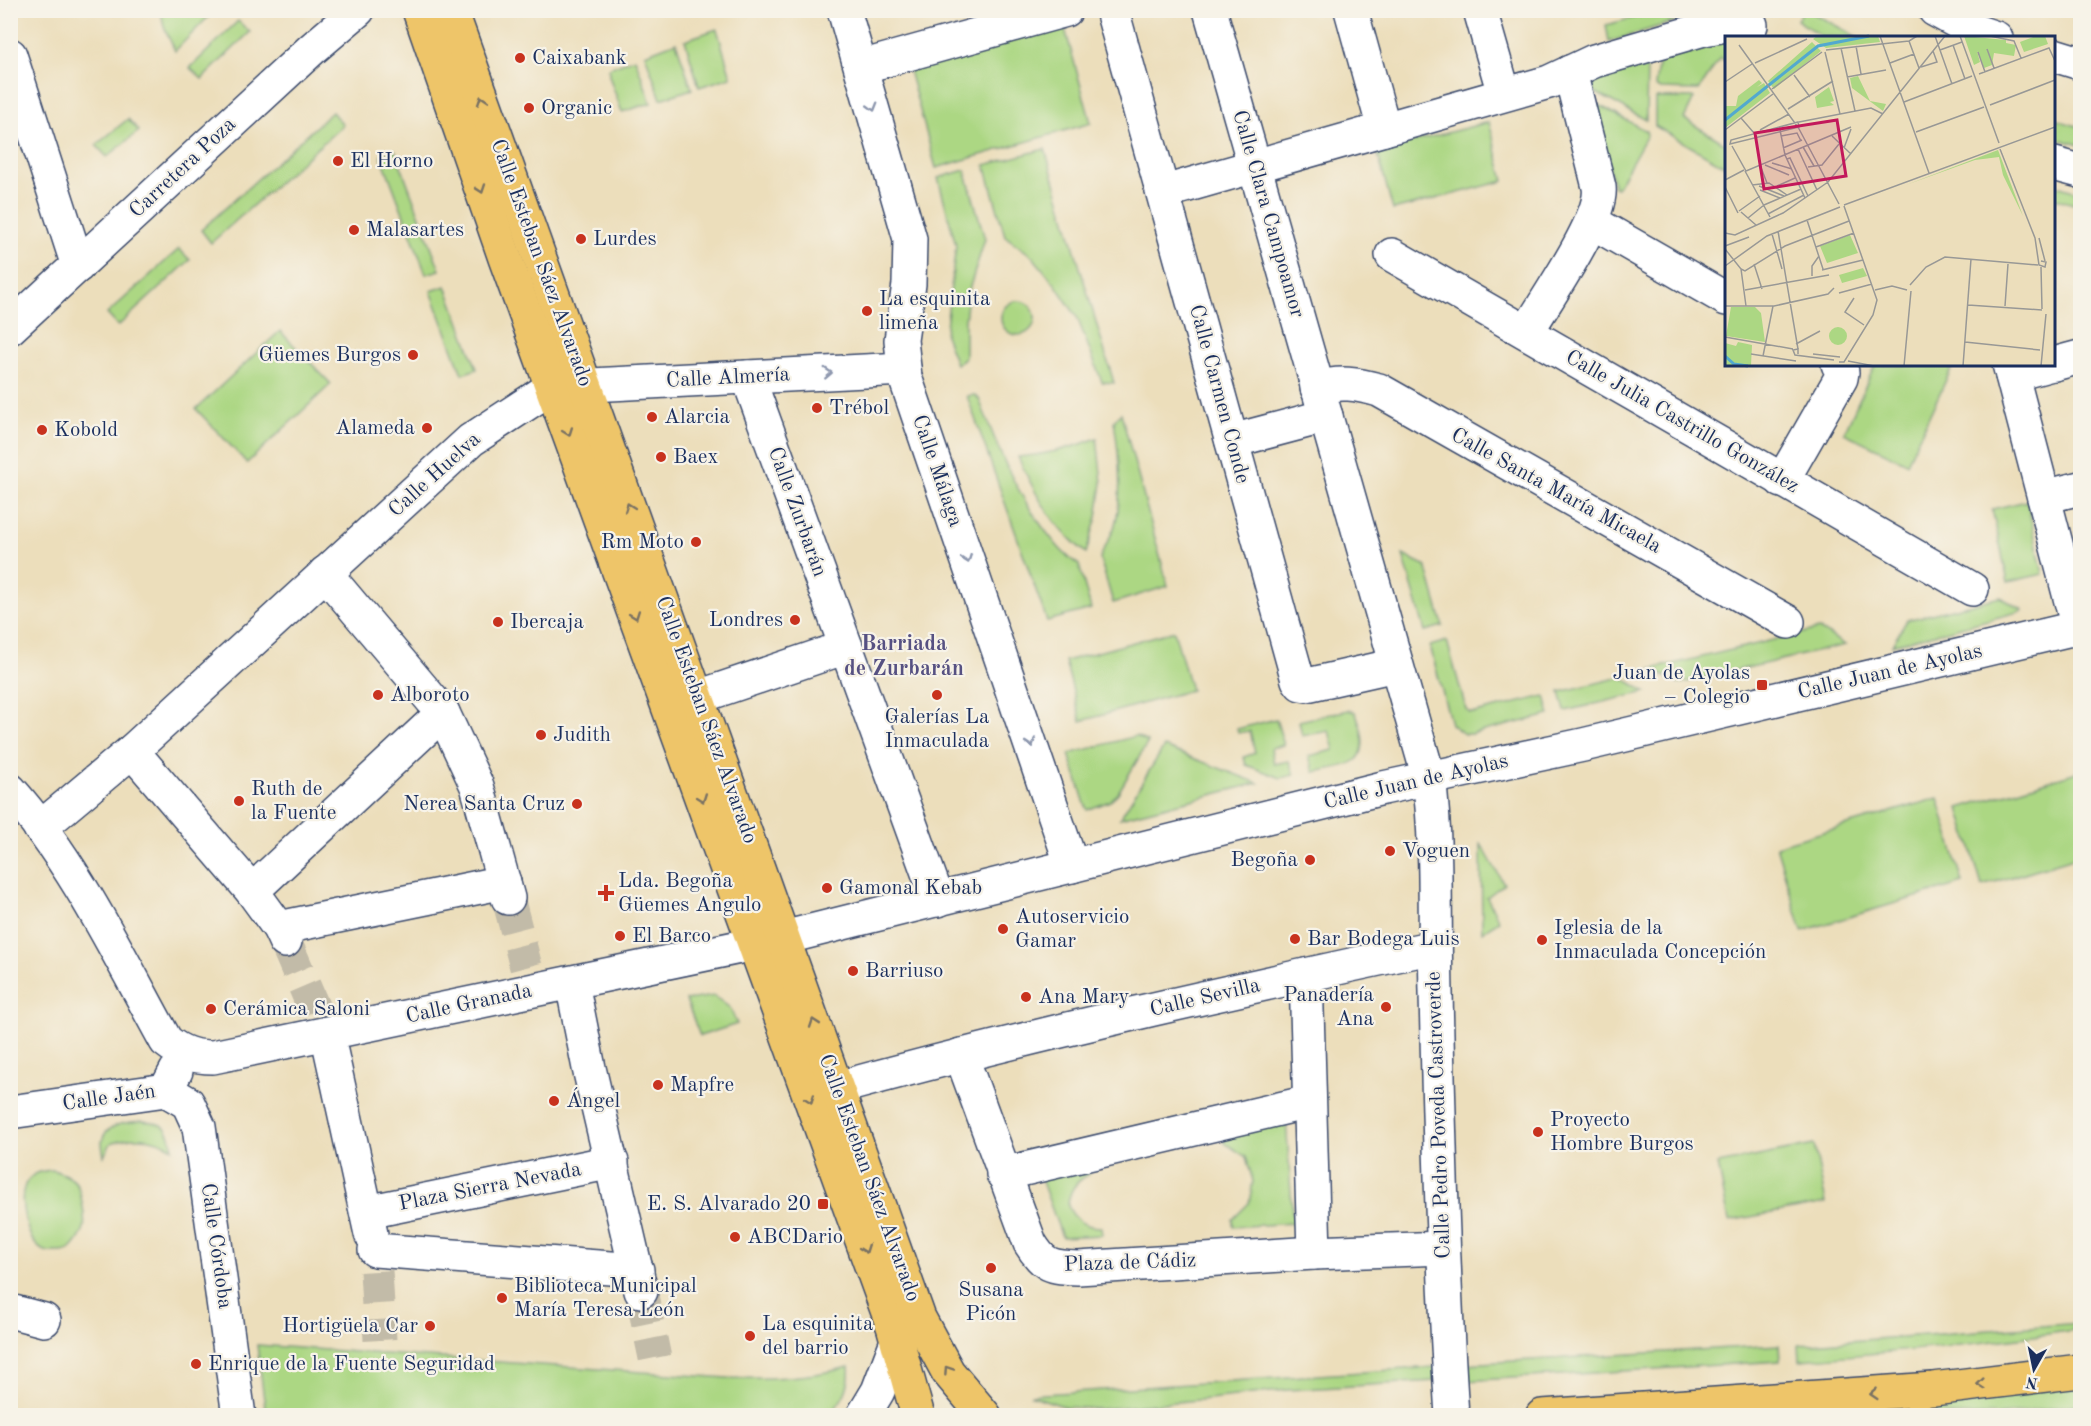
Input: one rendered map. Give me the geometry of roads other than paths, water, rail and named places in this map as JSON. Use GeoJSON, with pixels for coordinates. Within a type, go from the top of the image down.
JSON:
{"type":"FeatureCollection","features":[{"type":"Feature","properties":{"kind":"main road","name":"Calle Esteban Sáez Alvarado"},"geometry":{"type":"LineString","coordinates":[[419,10],[552,387],[769,941],[837,1089],[919,1318],[948,1372],[985,1416]]}},
{"type":"Feature","properties":{"kind":"main road","name":"Calle Esteban Sáez Alvarado"},"geometry":{"type":"LineString","coordinates":[[451,10],[698,697],[769,941],[893,1326],[918,1416]]}},
{"type":"Feature","properties":{"kind":"main road"},"geometry":{"type":"LineString","coordinates":[[1542,1416],[1933,1389],[2080,1371]]}},
{"type":"Feature","properties":{"kind":"street","name":"Carretera Poza"},"geometry":{"type":"LineString","coordinates":[[10,328],[358,10]]}},
{"type":"Feature","properties":{"kind":"street","name":"Calle Málaga"},"geometry":{"type":"LineString","coordinates":[[844,10],[910,239],[909,284],[902,328],[904,369],[916,412],[1072,866]]}},
{"type":"Feature","properties":{"kind":"street"},"geometry":{"type":"LineString","coordinates":[[861,67],[1066,10]]}},
{"type":"Feature","properties":{"kind":"street","name":"Calle Carmen Conde"},"geometry":{"type":"LineString","coordinates":[[1112,10],[1298,680],[1301,684],[1308,685],[1396,665]]}},
{"type":"Feature","properties":{"kind":"street","name":"Calle Clara Campoamor"},"geometry":{"type":"LineString","coordinates":[[1210,10],[1429,778]]}},
{"type":"Feature","properties":{"kind":"street"},"geometry":{"type":"LineString","coordinates":[[1351,10],[1384,129]]}},
{"type":"Feature","properties":{"kind":"street"},"geometry":{"type":"LineString","coordinates":[[1480,10],[1504,94]]}},
{"type":"Feature","properties":{"kind":"street"},"geometry":{"type":"LineString","coordinates":[[1935,10],[1972,30],[1990,36]]}},
{"type":"Feature","properties":{"kind":"street"},"geometry":{"type":"LineString","coordinates":[[1164,192],[1549,82],[1594,61],[1714,27],[1754,24]]}},
{"type":"Feature","properties":{"kind":"street"},"geometry":{"type":"LineString","coordinates":[[10,55],[78,266]]}},
{"type":"Feature","properties":{"kind":"street"},"geometry":{"type":"LineString","coordinates":[[2055,55],[2080,63]]}},
{"type":"Feature","properties":{"kind":"street"},"geometry":{"type":"LineString","coordinates":[[1527,332],[1592,222],[1600,194],[1570,72]]}},
{"type":"Feature","properties":{"kind":"street"},"geometry":{"type":"LineString","coordinates":[[2055,164],[2080,171]]}},
{"type":"Feature","properties":{"kind":"street"},"geometry":{"type":"LineString","coordinates":[[1592,222],[1725,298]]}},
{"type":"Feature","properties":{"kind":"street","name":"Calle Julia Castrillo González"},"geometry":{"type":"LineString","coordinates":[[1392,255],[1972,589]]}},
{"type":"Feature","properties":{"kind":"street"},"geometry":{"type":"LineString","coordinates":[[2055,363],[2080,357]]}},
{"type":"Feature","properties":{"kind":"street"},"geometry":{"type":"LineString","coordinates":[[1782,481],[1841,378],[1842,372],[1839,366]]}},
{"type":"Feature","properties":{"kind":"street"},"geometry":{"type":"LineString","coordinates":[[2039,366],[2011,370],[2079,627]]}},
{"type":"Feature","properties":{"kind":"street","name":"Calle Almería"},"geometry":{"type":"LineString","coordinates":[[552,387],[904,369]]}},
{"type":"Feature","properties":{"kind":"street","name":"Calle Zurbarán"},"geometry":{"type":"LineString","coordinates":[[748,377],[938,900]]}},
{"type":"Feature","properties":{"kind":"street","name":"Calle Santa María Micaela"},"geometry":{"type":"LineString","coordinates":[[1322,402],[1331,384],[1353,383],[1379,390],[1788,622]]}},
{"type":"Feature","properties":{"kind":"street","name":"Calle Huelva"},"geometry":{"type":"LineString","coordinates":[[40,828],[132,751],[471,440],[552,387]]}},
{"type":"Feature","properties":{"kind":"street"},"geometry":{"type":"LineString","coordinates":[[1232,441],[1322,402]]}},
{"type":"Feature","properties":{"kind":"street"},"geometry":{"type":"LineString","coordinates":[[2044,497],[2080,488]]}},
{"type":"Feature","properties":{"kind":"street"},"geometry":{"type":"LineString","coordinates":[[132,751],[252,891],[282,935],[506,890],[477,786],[443,713],[325,573]]}},
{"type":"Feature","properties":{"kind":"street","name":"Calle Juan de Ayolas"},"geometry":{"type":"LineString","coordinates":[[769,941],[1383,788],[1583,745],[2079,627]]}},
{"type":"Feature","properties":{"kind":"street"},"geometry":{"type":"LineString","coordinates":[[698,697],[846,647]]}},
{"type":"Feature","properties":{"kind":"street"},"geometry":{"type":"LineString","coordinates":[[252,891],[443,713]]}},
{"type":"Feature","properties":{"kind":"street","name":"Calle Pedro Poveda Castroverde"},"geometry":{"type":"LineString","coordinates":[[1429,778],[1434,835],[1434,947],[1443,1248],[1452,1416]]}},
{"type":"Feature","properties":{"kind":"street"},"geometry":{"type":"LineString","coordinates":[[10,790],[32,814],[82,891],[166,1041],[184,1053]]}},
{"type":"Feature","properties":{"kind":"street","name":"Calle Granada"},"geometry":{"type":"LineString","coordinates":[[184,1053],[213,1057],[321,1026],[529,979],[572,983],[769,941]]}},
{"type":"Feature","properties":{"kind":"street","name":"Calle Sevilla"},"geometry":{"type":"LineString","coordinates":[[837,1089],[961,1055],[1434,947]]}},
{"type":"Feature","properties":{"kind":"street"},"geometry":{"type":"LineString","coordinates":[[1306,975],[1314,1253]]}},
{"type":"Feature","properties":{"kind":"street"},"geometry":{"type":"LineString","coordinates":[[321,1026],[367,1212],[375,1260],[639,1280],[589,1068],[572,983]]}},
{"type":"Feature","properties":{"kind":"street","name":"Calle Jaén"},"geometry":{"type":"LineString","coordinates":[[10,1112],[166,1090],[184,1053]]}},
{"type":"Feature","properties":{"kind":"street","name":"Plaza de Cádiz"},"geometry":{"type":"LineString","coordinates":[[961,1055],[1030,1243],[1042,1260],[1049,1265],[1078,1268],[1314,1253],[1443,1248]]}},
{"type":"Feature","properties":{"kind":"street","name":"Calle Córdoba"},"geometry":{"type":"LineString","coordinates":[[166,1090],[188,1103],[199,1127],[239,1416]]}},
{"type":"Feature","properties":{"kind":"street"},"geometry":{"type":"LineString","coordinates":[[1003,1174],[1309,1102]]}},
{"type":"Feature","properties":{"kind":"street","name":"Plaza Sierra Nevada"},"geometry":{"type":"LineString","coordinates":[[367,1212],[612,1162]]}},
{"type":"Feature","properties":{"kind":"street"},"geometry":{"type":"LineString","coordinates":[[10,1311],[45,1320]]}},
{"type":"Feature","properties":{"kind":"street"},"geometry":{"type":"LineString","coordinates":[[863,1416],[878,1391],[897,1341]]}},
{"type":"Feature","properties":{"kind":"tunnel"},"geometry":{"type":"LineString","coordinates":[[508,898],[526,967]]}},
{"type":"Feature","properties":{"kind":"tunnel"},"geometry":{"type":"LineString","coordinates":[[285,941],[315,1011]]}},
{"type":"Feature","properties":{"kind":"tunnel"},"geometry":{"type":"LineString","coordinates":[[376,1271],[380,1340]]}},
{"type":"Feature","properties":{"kind":"tunnel"},"geometry":{"type":"LineString","coordinates":[[641,1291],[655,1358]]}},
{"type":"Feature","properties":{"kind":"place","name":"Caixabank"},"geometry":{"type":"Point","coordinates":[520,58]}},
{"type":"Feature","properties":{"kind":"place","name":"Organic"},"geometry":{"type":"Point","coordinates":[529,108]}},
{"type":"Feature","properties":{"kind":"place","name":"El Horno"},"geometry":{"type":"Point","coordinates":[338,161]}},
{"type":"Feature","properties":{"kind":"place","name":"Malasartes"},"geometry":{"type":"Point","coordinates":[354,230]}},
{"type":"Feature","properties":{"kind":"place","name":"Lurdes"},"geometry":{"type":"Point","coordinates":[581,239]}},
{"type":"Feature","properties":{"kind":"place","name":"La esquinita limeña"},"geometry":{"type":"Point","coordinates":[867,311]}},
{"type":"Feature","properties":{"kind":"place","name":"Güemes Burgos"},"geometry":{"type":"Point","coordinates":[413,355]}},
{"type":"Feature","properties":{"kind":"place","name":"Trébol"},"geometry":{"type":"Point","coordinates":[817,408]}},
{"type":"Feature","properties":{"kind":"place","name":"Alarcia"},"geometry":{"type":"Point","coordinates":[652,417]}},
{"type":"Feature","properties":{"kind":"place","name":"Alameda"},"geometry":{"type":"Point","coordinates":[427,428]}},
{"type":"Feature","properties":{"kind":"place","name":"Kobold"},"geometry":{"type":"Point","coordinates":[42,430]}},
{"type":"Feature","properties":{"kind":"place","name":"Baex"},"geometry":{"type":"Point","coordinates":[661,457]}},
{"type":"Feature","properties":{"kind":"place","name":"Rm Moto"},"geometry":{"type":"Point","coordinates":[696,542]}},
{"type":"Feature","properties":{"kind":"place","name":"Londres"},"geometry":{"type":"Point","coordinates":[795,620]}},
{"type":"Feature","properties":{"kind":"place","name":"Ibercaja"},"geometry":{"type":"Point","coordinates":[498,622]}},
{"type":"Feature","properties":{"kind":"place","name":"Juan de Ayolas – Colegio"},"geometry":{"type":"Point","coordinates":[1762,685]}},
{"type":"Feature","properties":{"kind":"place","name":"Alboroto"},"geometry":{"type":"Point","coordinates":[378,695]}},
{"type":"Feature","properties":{"kind":"place","name":"Galerías La Inmaculada"},"geometry":{"type":"Point","coordinates":[937,695]}},
{"type":"Feature","properties":{"kind":"place","name":"Judith"},"geometry":{"type":"Point","coordinates":[541,735]}},
{"type":"Feature","properties":{"kind":"place","name":"Ruth de la Fuente"},"geometry":{"type":"Point","coordinates":[239,801]}},
{"type":"Feature","properties":{"kind":"place","name":"Nerea Santa Cruz"},"geometry":{"type":"Point","coordinates":[577,804]}},
{"type":"Feature","properties":{"kind":"place","name":"Voguen"},"geometry":{"type":"Point","coordinates":[1390,851]}},
{"type":"Feature","properties":{"kind":"place","name":"Begoña"},"geometry":{"type":"Point","coordinates":[1310,860]}},
{"type":"Feature","properties":{"kind":"place","name":"Gamonal Kebab"},"geometry":{"type":"Point","coordinates":[827,888]}},
{"type":"Feature","properties":{"kind":"place","name":"Lda. Begoña Güemes Angulo"},"geometry":{"type":"Point","coordinates":[606,893]}},
{"type":"Feature","properties":{"kind":"place","name":"Autoservicio Gamar"},"geometry":{"type":"Point","coordinates":[1003,929]}},
{"type":"Feature","properties":{"kind":"place","name":"El Barco"},"geometry":{"type":"Point","coordinates":[620,936]}},
{"type":"Feature","properties":{"kind":"place","name":"Bar Bodega Luis"},"geometry":{"type":"Point","coordinates":[1295,939]}},
{"type":"Feature","properties":{"kind":"place","name":"Iglesia de la Inmaculada Concepción"},"geometry":{"type":"Point","coordinates":[1542,940]}},
{"type":"Feature","properties":{"kind":"place","name":"Barriuso"},"geometry":{"type":"Point","coordinates":[853,971]}},
{"type":"Feature","properties":{"kind":"place","name":"Ana Mary"},"geometry":{"type":"Point","coordinates":[1026,997]}},
{"type":"Feature","properties":{"kind":"place","name":"Panadería Ana"},"geometry":{"type":"Point","coordinates":[1386,1007]}},
{"type":"Feature","properties":{"kind":"place","name":"Cerámica Saloni"},"geometry":{"type":"Point","coordinates":[211,1009]}},
{"type":"Feature","properties":{"kind":"place","name":"Mapfre"},"geometry":{"type":"Point","coordinates":[658,1085]}},
{"type":"Feature","properties":{"kind":"place","name":"Ángel"},"geometry":{"type":"Point","coordinates":[554,1101]}},
{"type":"Feature","properties":{"kind":"place","name":"Proyecto Hombre Burgos"},"geometry":{"type":"Point","coordinates":[1538,1132]}},
{"type":"Feature","properties":{"kind":"place","name":"E. S. Alvarado 20"},"geometry":{"type":"Point","coordinates":[823,1204]}},
{"type":"Feature","properties":{"kind":"place","name":"ABCDario"},"geometry":{"type":"Point","coordinates":[735,1237]}},
{"type":"Feature","properties":{"kind":"place","name":"Susana Picón"},"geometry":{"type":"Point","coordinates":[991,1268]}},
{"type":"Feature","properties":{"kind":"place","name":"Biblioteca Municipal María Teresa León"},"geometry":{"type":"Point","coordinates":[502,1298]}},
{"type":"Feature","properties":{"kind":"place","name":"Hortigüela Car"},"geometry":{"type":"Point","coordinates":[430,1326]}},
{"type":"Feature","properties":{"kind":"place","name":"La esquinita del barrio"},"geometry":{"type":"Point","coordinates":[750,1336]}},
{"type":"Feature","properties":{"kind":"place","name":"Enrique de la Fuente Seguridad"},"geometry":{"type":"Point","coordinates":[196,1364]}},
{"type":"Feature","properties":{"kind":"district","name":"Barriada de Zurbarán"},"geometry":{"type":"Point","coordinates":[904,656]}}]}
